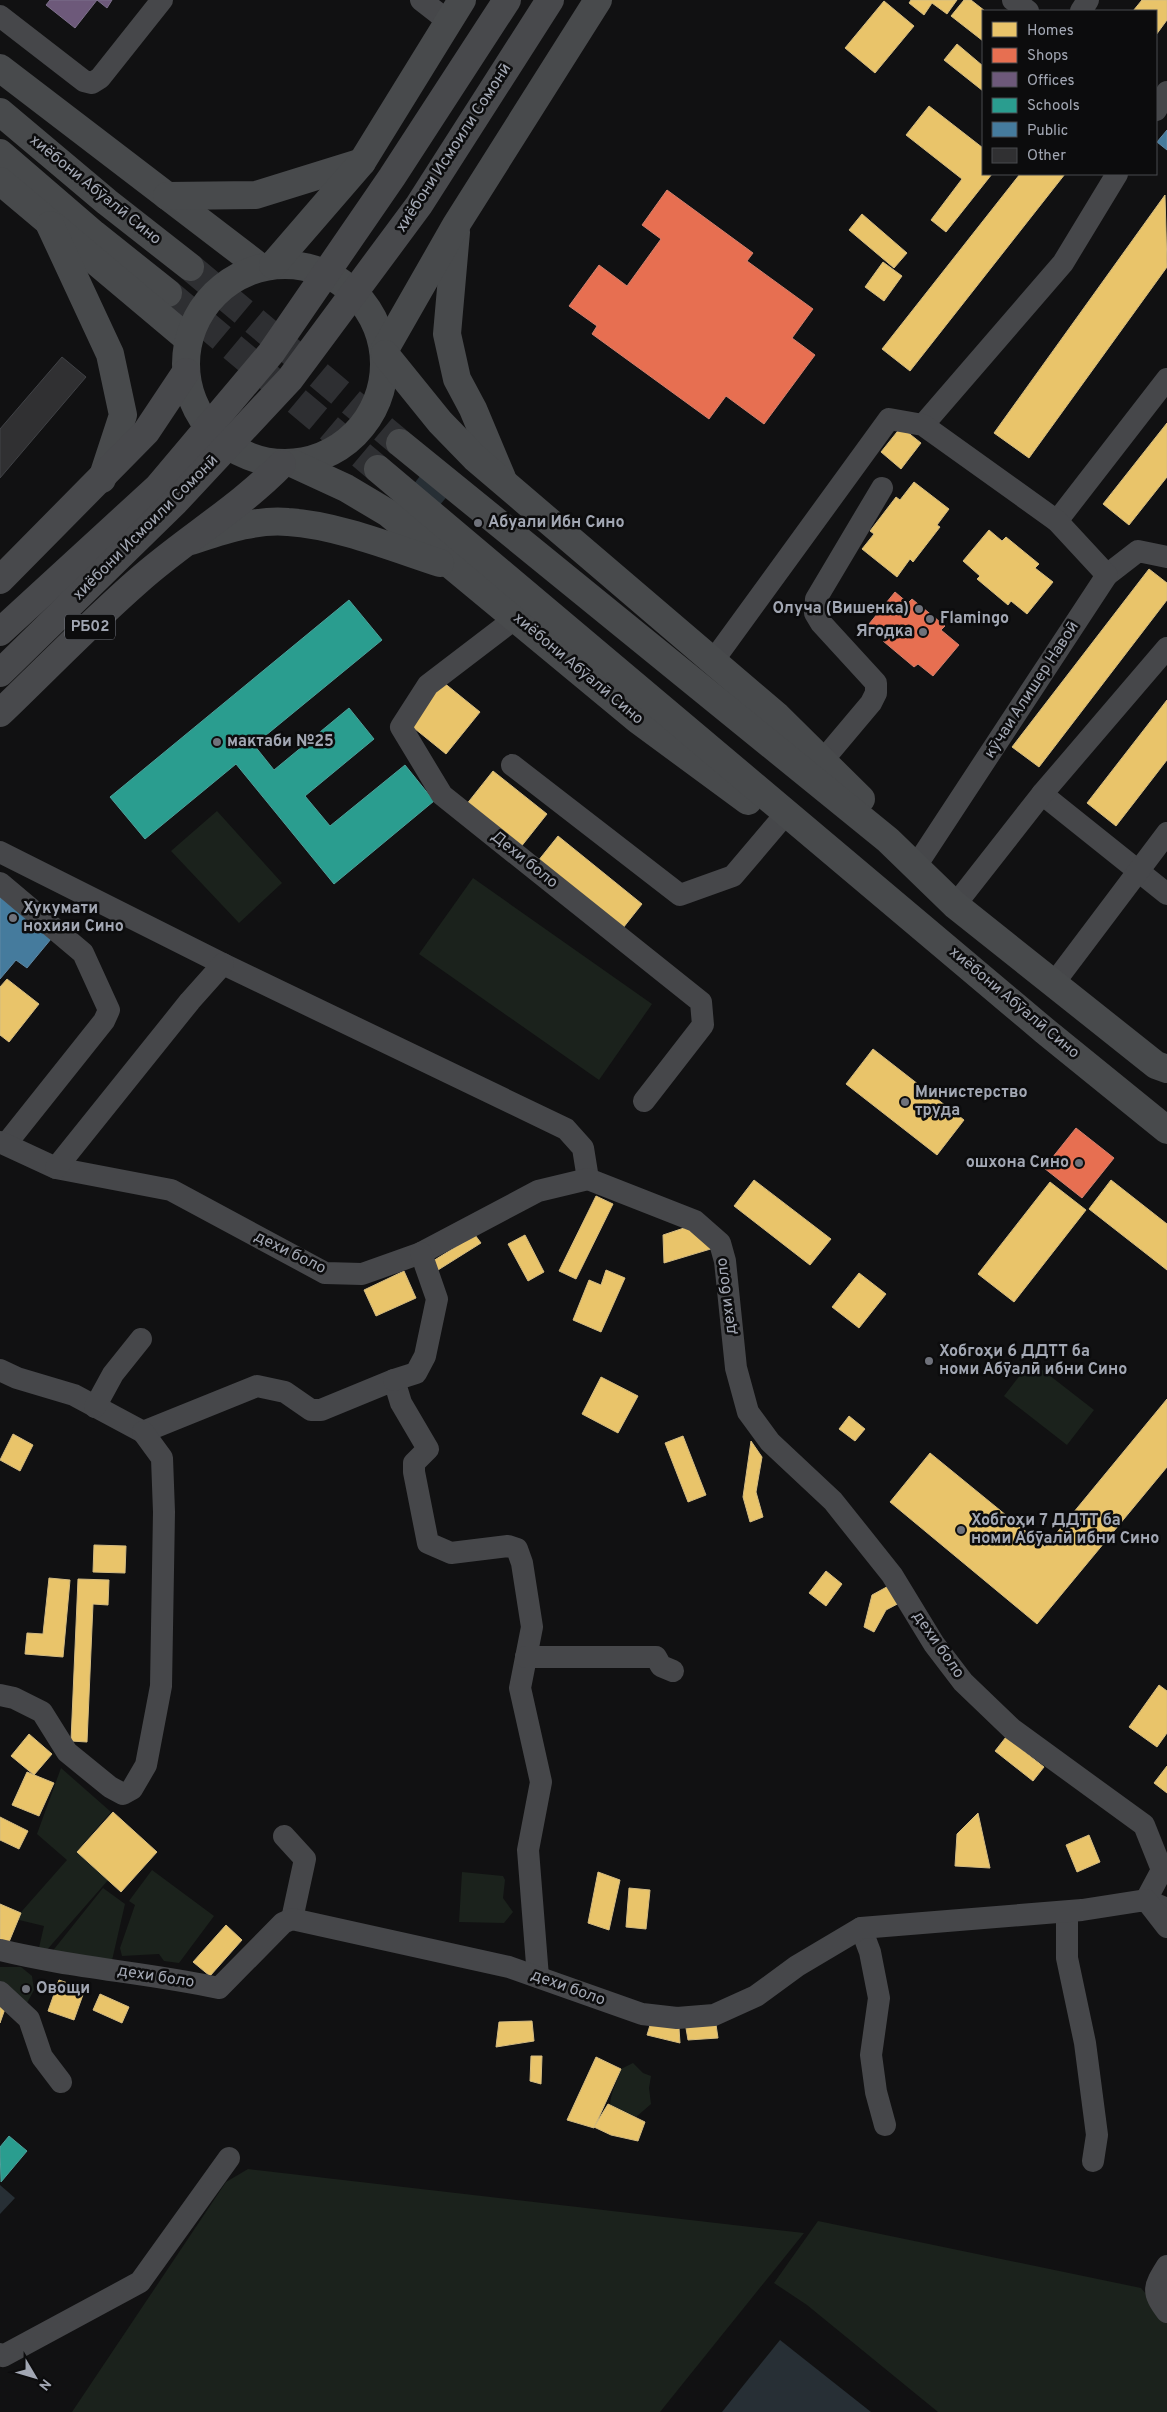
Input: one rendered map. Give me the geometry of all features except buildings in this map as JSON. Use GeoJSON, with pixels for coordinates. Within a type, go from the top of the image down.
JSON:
{"type":"FeatureCollection","features":[{"type":"Feature","properties":{"kind":"highway","name":"хиёбони Исмоили Сомонӣ"},"geometry":{"type":"LineString","coordinates":[[0,632],[158,487],[271,353],[392,177],[507,0]]}},
{"type":"Feature","properties":{"kind":"highway","name":"хиёбони Исмоили Сомонӣ"},"geometry":{"type":"LineString","coordinates":[[0,673],[175,502],[290,379],[419,205],[550,0]]}},
{"type":"Feature","properties":{"kind":"highway"},"geometry":{"type":"LineString","coordinates":[[0,580],[102,479],[146,432],[186,372]]}},
{"type":"Feature","properties":{"kind":"highway","name":"РБ02"},"geometry":{"type":"LineString","coordinates":[[0,713],[137,582],[183,544],[218,520],[288,464]]}},
{"type":"Feature","properties":{"kind":"main road"},"geometry":{"type":"LineString","coordinates":[[598,0],[456,225],[384,352],[440,422],[475,458],[777,716],[865,804],[880,824],[888,840]]}},
{"type":"Feature","properties":{"kind":"main road"},"geometry":{"type":"LineString","coordinates":[[0,68],[167,196],[266,266],[362,162],[455,10]]}},
{"type":"Feature","properties":{"kind":"main road","name":"хиёбони Абӯалӣ Сино"},"geometry":{"type":"LineString","coordinates":[[0,112],[107,202],[190,267]]}},
{"type":"Feature","properties":{"kind":"main road","name":"хиёбони Абӯалӣ Сино"},"geometry":{"type":"LineString","coordinates":[[0,153],[94,234],[168,293]]}},
{"type":"Feature","properties":{"kind":"main road"},"geometry":{"type":"LineString","coordinates":[[167,196],[256,195],[362,162]]}},
{"type":"Feature","properties":{"kind":"main road"},"geometry":{"type":"LineString","coordinates":[[0,181],[188,340]]}},
{"type":"Feature","properties":{"kind":"main road"},"geometry":{"type":"LineString","coordinates":[[50,224],[110,354],[123,415],[102,479]]}},
{"type":"Feature","properties":{"kind":"main road"},"geometry":{"type":"LineString","coordinates":[[456,225],[447,334],[457,379],[473,409],[505,485]]}},
{"type":"Feature","properties":{"kind":"main road","name":"хиёбони Исмоили Сомонӣ"},"geometry":{"type":"LineString","coordinates":[[299,265],[324,272],[346,285],[365,303],[378,325],[384,352],[384,381],[376,406],[362,428],[343,446],[319,458],[288,464],[254,459],[228,446],[207,426],[192,401],[186,372],[188,340],[198,315],[214,294],[236,278],[266,266],[299,265]]}},
{"type":"Feature","properties":{"kind":"main road"},"geometry":{"type":"LineString","coordinates":[[400,444],[888,840],[955,905],[1156,1065],[1167,1069]]}},
{"type":"Feature","properties":{"kind":"main road","name":"хиёбони Абӯалӣ Сино"},"geometry":{"type":"LineString","coordinates":[[288,464],[346,488],[388,513],[638,720],[806,845],[862,874]]}},
{"type":"Feature","properties":{"kind":"main road","name":"хиёбони Абӯалӣ Сино"},"geometry":{"type":"LineString","coordinates":[[378,469],[862,874],[1045,1031],[1167,1130]]}},
{"type":"Feature","properties":{"kind":"main road"},"geometry":{"type":"LineString","coordinates":[[183,544],[237,526],[288,522],[362,538],[453,567]]}},
{"type":"Feature","properties":{"kind":"street"},"geometry":{"type":"LineString","coordinates":[[0,16],[84,81],[92,83],[100,78],[162,0]]}},
{"type":"Feature","properties":{"kind":"street"},"geometry":{"type":"LineString","coordinates":[[421,0],[455,10]]}},
{"type":"Feature","properties":{"kind":"street"},"geometry":{"type":"LineString","coordinates":[[1013,0],[1027,10]]}},
{"type":"Feature","properties":{"kind":"street"},"geometry":{"type":"LineString","coordinates":[[1157,108],[1167,92]]}},
{"type":"Feature","properties":{"kind":"street"},"geometry":{"type":"LineString","coordinates":[[923,425],[1063,263],[1116,175]]}},
{"type":"Feature","properties":{"kind":"street"},"geometry":{"type":"LineString","coordinates":[[1056,521],[1167,379]]}},
{"type":"Feature","properties":{"kind":"street"},"geometry":{"type":"LineString","coordinates":[[713,661],[889,419],[923,425],[1056,521],[1107,576]]}},
{"type":"Feature","properties":{"kind":"street"},"geometry":{"type":"LineString","coordinates":[[823,760],[871,703],[876,693],[876,683],[821,623],[815,613],[816,599],[882,488]]}},
{"type":"Feature","properties":{"kind":"street","name":"кӯчаи Алишер Навоӣ"},"geometry":{"type":"LineString","coordinates":[[916,866],[1107,576],[1138,551],[1167,556]]}},
{"type":"Feature","properties":{"kind":"street","name":"Дехи боло"},"geometry":{"type":"LineString","coordinates":[[517,618],[428,685],[400,728],[442,795],[701,1002],[703,1025],[644,1101]]}},
{"type":"Feature","properties":{"kind":"street"},"geometry":{"type":"LineString","coordinates":[[955,905],[1042,794],[1167,648]]}},
{"type":"Feature","properties":{"kind":"street"},"geometry":{"type":"LineString","coordinates":[[512,765],[680,895],[732,876],[778,823]]}},
{"type":"Feature","properties":{"kind":"street"},"geometry":{"type":"LineString","coordinates":[[1042,794],[1167,894]]}},
{"type":"Feature","properties":{"kind":"street"},"geometry":{"type":"LineString","coordinates":[[1054,983],[1167,833]]}},
{"type":"Feature","properties":{"kind":"street"},"geometry":{"type":"LineString","coordinates":[[0,852],[223,964],[566,1129],[583,1148],[588,1179]]}},
{"type":"Feature","properties":{"kind":"street"},"geometry":{"type":"LineString","coordinates":[[0,883],[84,953],[109,1010],[104,1021],[5,1136]]}},
{"type":"Feature","properties":{"kind":"street"},"geometry":{"type":"LineString","coordinates":[[56,1168],[190,1001],[223,964]]}},
{"type":"Feature","properties":{"kind":"street","name":"дехи боло"},"geometry":{"type":"LineString","coordinates":[[0,1950],[43,1961],[174,1978],[219,1988],[283,1923],[292,1919],[509,1967],[642,2014],[677,2018],[714,2014],[756,1996],[797,1966],[861,1928],[1067,1912],[1146,1900],[1162,1870],[1144,1824],[1012,1729],[963,1682],[934,1644],[892,1575],[834,1501],[770,1442],[748,1412],[736,1368],[725,1261],[720,1243],[695,1221],[588,1179],[538,1191],[422,1253],[362,1274],[325,1273],[171,1190],[56,1168],[5,1136]]}},
{"type":"Feature","properties":{"kind":"street"},"geometry":{"type":"LineString","coordinates":[[143,1432],[257,1386],[285,1392],[311,1410],[321,1410],[416,1373],[425,1356],[437,1299],[422,1253]]}},
{"type":"Feature","properties":{"kind":"street"},"geometry":{"type":"LineString","coordinates":[[95,1407],[113,1374],[140,1339]]}},
{"type":"Feature","properties":{"kind":"street"},"geometry":{"type":"LineString","coordinates":[[0,1370],[17,1378],[74,1395],[143,1432],[162,1458],[164,1512],[161,1686],[146,1766],[132,1789],[123,1794],[110,1788],[67,1752],[42,1712],[14,1698],[0,1695]]}},
{"type":"Feature","properties":{"kind":"street"},"geometry":{"type":"LineString","coordinates":[[394,1380],[401,1403],[428,1449],[414,1463],[414,1472],[428,1543],[451,1553],[508,1546],[516,1549],[522,1563],[532,1627],[520,1688],[541,1782],[528,1850],[538,1977]]}},
{"type":"Feature","properties":{"kind":"street"},"geometry":{"type":"LineString","coordinates":[[526,1658],[656,1657],[662,1666],[673,1671]]}},
{"type":"Feature","properties":{"kind":"street"},"geometry":{"type":"LineString","coordinates":[[284,1836],[305,1859],[292,1919]]}},
{"type":"Feature","properties":{"kind":"street"},"geometry":{"type":"LineString","coordinates":[[1146,1900],[1167,1909]]}},
{"type":"Feature","properties":{"kind":"street"},"geometry":{"type":"LineString","coordinates":[[1146,1900],[1167,1927]]}},
{"type":"Feature","properties":{"kind":"street"},"geometry":{"type":"LineString","coordinates":[[1067,1912],[1067,1958],[1086,2043],[1097,2135],[1093,2161]]}},
{"type":"Feature","properties":{"kind":"street"},"geometry":{"type":"LineString","coordinates":[[861,1928],[870,1952],[880,1998],[871,2055],[876,2092],[885,2125]]}},
{"type":"Feature","properties":{"kind":"street"},"geometry":{"type":"LineString","coordinates":[[0,1992],[29,2020],[42,2056],[61,2082]]}},
{"type":"Feature","properties":{"kind":"street"},"geometry":{"type":"LineString","coordinates":[[0,2354],[3,2356],[140,2282],[229,2158]]}},
{"type":"Feature","properties":{"kind":"street"},"geometry":{"type":"LineString","coordinates":[[1167,2266],[1155,2285],[1156,2298],[1167,2312]]}},
{"type":"Feature","properties":{"kind":"shaded area"},"geometry":{"type":"Polygon","coordinates":[[[428,466],[455,487],[439,506],[413,485],[428,466]]]}},
{"type":"Feature","properties":{"kind":"shaded area"},"geometry":{"type":"Polygon","coordinates":[[[217,811],[282,883],[239,923],[171,851],[217,811]]]}},
{"type":"Feature","properties":{"kind":"shaded area"},"geometry":{"type":"Polygon","coordinates":[[[473,878],[652,1004],[599,1080],[419,954],[473,878]]]}},
{"type":"Feature","properties":{"kind":"shaded area"},"geometry":{"type":"Polygon","coordinates":[[[1031,1361],[1094,1410],[1067,1445],[1004,1396],[1031,1361]]]}},
{"type":"Feature","properties":{"kind":"shaded area"},"geometry":{"type":"Polygon","coordinates":[[[61,1768],[111,1812],[77,1851],[109,1879],[45,1952],[51,1953],[103,1888],[125,1904],[110,1969],[38,1952],[44,1926],[15,1919],[67,1860],[37,1834],[61,1768]]]}},
{"type":"Feature","properties":{"kind":"shaded area"},"geometry":{"type":"Polygon","coordinates":[[[152,1870],[214,1916],[179,1963],[164,1961],[159,1954],[122,1956],[120,1948],[135,1905],[129,1901],[152,1870]]]}},
{"type":"Feature","properties":{"kind":"shaded area"},"geometry":{"type":"Polygon","coordinates":[[[462,1872],[503,1876],[505,1880],[503,1898],[513,1912],[504,1923],[459,1922],[462,1872]]]}},
{"type":"Feature","properties":{"kind":"shaded area"},"geometry":{"type":"Polygon","coordinates":[[[0,1967],[21,1967],[32,1976],[34,1990],[27,2003],[0,1994],[0,1967]]]}},
{"type":"Feature","properties":{"kind":"shaded area"},"geometry":{"type":"Polygon","coordinates":[[[633,2063],[643,2073],[651,2076],[649,2088],[651,2104],[636,2117],[610,2105],[621,2069],[633,2063]]]}},
{"type":"Feature","properties":{"kind":"shaded area"},"geometry":{"type":"Polygon","coordinates":[[[248,2169],[804,2233],[660,2412],[72,2412],[226,2182],[248,2169]]]}},
{"type":"Feature","properties":{"kind":"shaded area"},"geometry":{"type":"Polygon","coordinates":[[[0,2185],[15,2198],[0,2214],[0,2185]]]}},
{"type":"Feature","properties":{"kind":"shaded area"},"geometry":{"type":"Polygon","coordinates":[[[818,2221],[1141,2288],[1167,2318],[1167,2412],[938,2412],[807,2305],[774,2283],[818,2221]]]}},
{"type":"Feature","properties":{"kind":"shaded area"},"geometry":{"type":"Polygon","coordinates":[[[780,2340],[871,2412],[722,2412],[780,2340]]]}},
{"type":"Feature","properties":{"kind":"tunnel"},"geometry":{"type":"LineString","coordinates":[[190,267],[400,443]]}},
{"type":"Feature","properties":{"kind":"tunnel"},"geometry":{"type":"LineString","coordinates":[[168,293],[378,469]]}},
{"type":"Feature","properties":{"kind":"place","name":"Абуали Ибн Сино"},"geometry":{"type":"Point","coordinates":[478,523]}},
{"type":"Feature","properties":{"kind":"place","name":"Олуча (Вишенка)"},"geometry":{"type":"Point","coordinates":[919,609]}},
{"type":"Feature","properties":{"kind":"place","name":"Flamingo"},"geometry":{"type":"Point","coordinates":[930,619]}},
{"type":"Feature","properties":{"kind":"place","name":"Ягодка"},"geometry":{"type":"Point","coordinates":[923,632]}},
{"type":"Feature","properties":{"kind":"place","name":"мактаби №25"},"geometry":{"type":"Point","coordinates":[217,742]}},
{"type":"Feature","properties":{"kind":"place","name":"Хукумати нохияи Сино"},"geometry":{"type":"Point","coordinates":[13,918]}},
{"type":"Feature","properties":{"kind":"place","name":"Министерство труда"},"geometry":{"type":"Point","coordinates":[905,1102]}},
{"type":"Feature","properties":{"kind":"place","name":"ошхона Сино"},"geometry":{"type":"Point","coordinates":[1079,1163]}},
{"type":"Feature","properties":{"kind":"place","name":"Хобгоҳи 6 ДДТТ ба номи Абӯалӣ ибни Сино"},"geometry":{"type":"Point","coordinates":[929,1361]}},
{"type":"Feature","properties":{"kind":"place","name":"Хобгоҳи 7 ДДТТ ба номи Абӯалӣ ибни Сино"},"geometry":{"type":"Point","coordinates":[961,1530]}},
{"type":"Feature","properties":{"kind":"place","name":"Овощи"},"geometry":{"type":"Point","coordinates":[26,1989]}}]}
